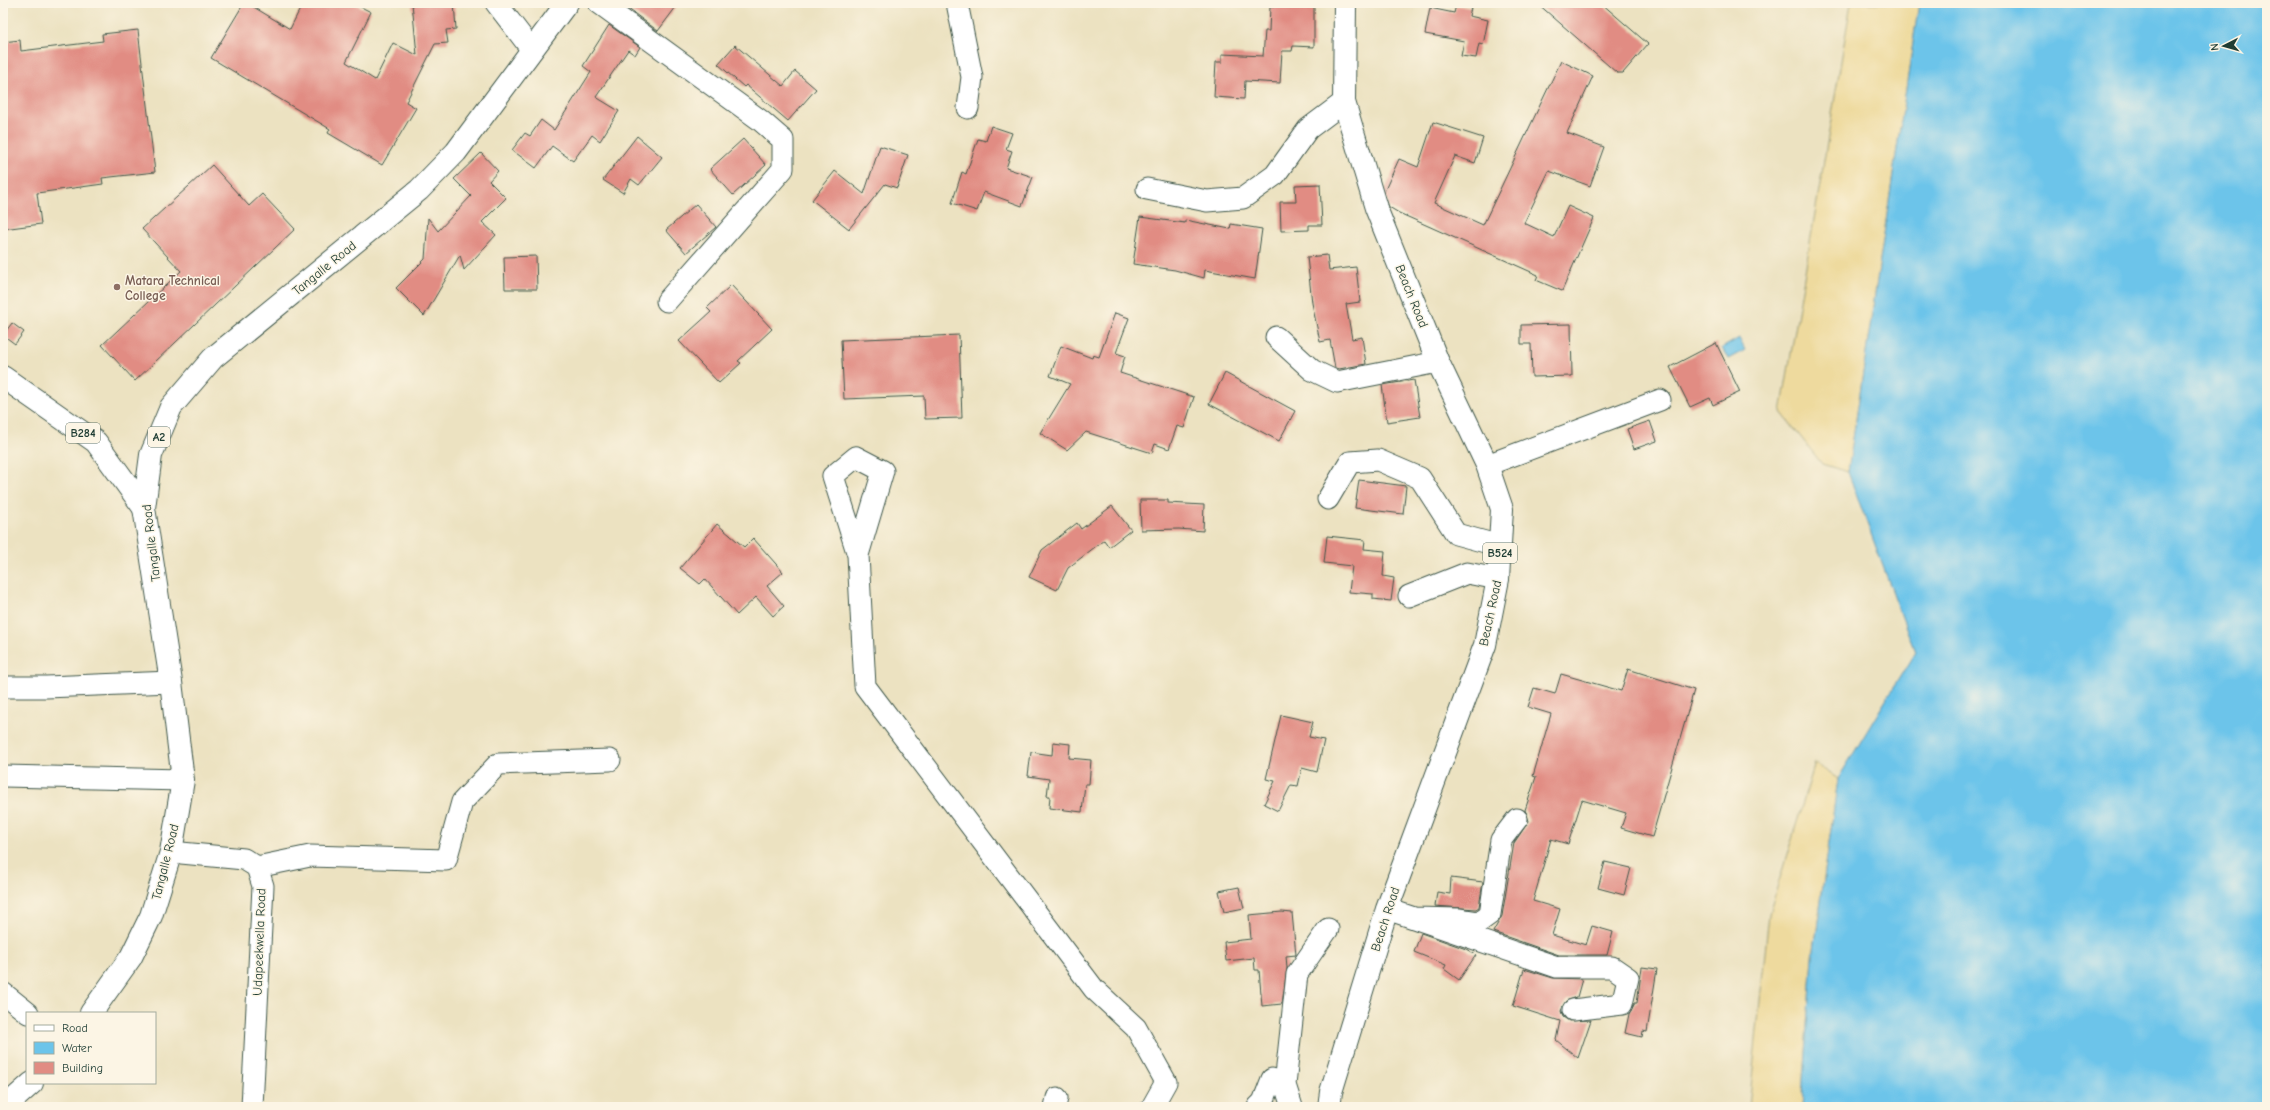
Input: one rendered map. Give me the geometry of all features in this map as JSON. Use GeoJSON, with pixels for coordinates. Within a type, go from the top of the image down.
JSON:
{"type":"FeatureCollection","features":[{"type":"Feature","properties":{"kind":"main road","name":"Tangalle Road"},"geometry":{"type":"LineString","coordinates":[[92,1012],[130,956],[151,916],[171,852],[183,780],[171,682],[144,508],[151,454],[171,407],[213,358],[419,190],[456,152],[567,3]]}},
{"type":"Feature","properties":{"kind":"main road","name":"Beach Road"},"geometry":{"type":"LineString","coordinates":[[1329,1107],[1331,1092],[1388,909],[1484,645],[1498,579],[1502,509],[1488,465],[1438,362],[1376,208],[1344,102],[1345,3]]}},
{"type":"Feature","properties":{"kind":"main road","name":"B284"},"geometry":{"type":"LineString","coordinates":[[3,377],[96,442],[144,508]]}},
{"type":"Feature","properties":{"kind":"main road"},"geometry":{"type":"LineString","coordinates":[[5,1107],[31,1084]]}},
{"type":"Feature","properties":{"kind":"street"},"geometry":{"type":"LineString","coordinates":[[496,3],[532,50]]}},
{"type":"Feature","properties":{"kind":"street"},"geometry":{"type":"LineString","coordinates":[[599,3],[760,120],[783,140],[783,169],[667,301]]}},
{"type":"Feature","properties":{"kind":"street"},"geometry":{"type":"LineString","coordinates":[[957,3],[972,77],[968,108]]}},
{"type":"Feature","properties":{"kind":"street"},"geometry":{"type":"LineString","coordinates":[[1147,189],[1207,201],[1243,198],[1275,175],[1308,129],[1344,102]]}},
{"type":"Feature","properties":{"kind":"street"},"geometry":{"type":"LineString","coordinates":[[1276,337],[1312,370],[1338,382],[1438,362]]}},
{"type":"Feature","properties":{"kind":"street"},"geometry":{"type":"LineString","coordinates":[[1488,465],[1660,400]]}},
{"type":"Feature","properties":{"kind":"street"},"geometry":{"type":"LineString","coordinates":[[1328,498],[1350,462],[1378,460],[1420,478],[1456,534],[1500,546]]}},
{"type":"Feature","properties":{"kind":"street"},"geometry":{"type":"LineString","coordinates":[[858,555],[864,686],[1094,989],[1136,1028],[1166,1082],[1152,1107]]}},
{"type":"Feature","properties":{"kind":"street"},"geometry":{"type":"LineString","coordinates":[[1409,596],[1467,573],[1498,579]]}},
{"type":"Feature","properties":{"kind":"street"},"geometry":{"type":"LineString","coordinates":[[3,687],[46,688],[171,682]]}},
{"type":"Feature","properties":{"kind":"street"},"geometry":{"type":"LineString","coordinates":[[171,852],[244,859],[257,867],[310,856],[446,860],[462,802],[498,764],[610,760]]}},
{"type":"Feature","properties":{"kind":"street"},"geometry":{"type":"LineString","coordinates":[[3,776],[183,780]]}},
{"type":"Feature","properties":{"kind":"street"},"geometry":{"type":"LineString","coordinates":[[1414,918],[1460,919],[1479,922],[1490,914],[1501,840],[1517,818]]}},
{"type":"Feature","properties":{"kind":"street","name":"Udapeekwella Road"},"geometry":{"type":"LineString","coordinates":[[252,1107],[263,886],[257,867]]}},
{"type":"Feature","properties":{"kind":"street"},"geometry":{"type":"LineString","coordinates":[[1388,909],[1557,967],[1612,967],[1628,978],[1622,1004],[1574,1010]]}},
{"type":"Feature","properties":{"kind":"street"},"geometry":{"type":"LineString","coordinates":[[1292,1107],[1285,1085],[1297,974],[1328,929]]}},
{"type":"Feature","properties":{"kind":"street"},"geometry":{"type":"LineString","coordinates":[[3,993],[27,1012]]}},
{"type":"Feature","properties":{"kind":"street"},"geometry":{"type":"LineString","coordinates":[[1258,1107],[1263,1102],[1272,1079],[1285,1085]]}},
{"type":"Feature","properties":{"kind":"sand"},"geometry":{"type":"Polygon","coordinates":[[[1851,3],[1919,3],[1848,472],[1822,464],[1781,412],[1851,3]]]}},
{"type":"Feature","properties":{"kind":"sand"},"geometry":{"type":"Polygon","coordinates":[[[1815,763],[1838,779],[1813,957],[1802,1107],[1749,1107],[1769,914],[1815,763]]]}},
{"type":"Feature","properties":{"kind":"water"},"geometry":{"type":"Polygon","coordinates":[[[1919,3],[2267,3],[2267,1107],[1802,1107],[1813,957],[1838,779],[1915,652],[1848,472],[1919,3]]]}},
{"type":"Feature","properties":{"kind":"water"},"geometry":{"type":"Polygon","coordinates":[[[1739,338],[1745,350],[1728,359],[1722,348],[1739,338]]]}},
{"type":"Feature","properties":{"kind":"building"},"geometry":{"type":"Polygon","coordinates":[[[244,3],[247,3],[290,29],[303,3],[353,3],[371,12],[346,62],[375,80],[393,43],[417,55],[412,3],[454,3],[456,29],[446,30],[448,43],[435,44],[406,102],[416,108],[382,165],[328,133],[330,129],[211,58],[244,3]]]}},
{"type":"Feature","properties":{"kind":"building"},"geometry":{"type":"Polygon","coordinates":[[[631,3],[679,3],[658,31],[627,8],[631,3]]]}},
{"type":"Feature","properties":{"kind":"building"},"geometry":{"type":"Polygon","coordinates":[[[1274,3],[1314,3],[1314,47],[1293,46],[1292,51],[1282,51],[1280,83],[1245,81],[1244,99],[1214,97],[1216,62],[1222,62],[1222,54],[1263,56],[1265,31],[1269,31],[1270,7],[1274,7],[1274,3]]]}},
{"type":"Feature","properties":{"kind":"building"},"geometry":{"type":"Polygon","coordinates":[[[1537,3],[1601,3],[1648,44],[1623,73],[1617,73],[1537,3]]]}},
{"type":"Feature","properties":{"kind":"building"},"geometry":{"type":"Polygon","coordinates":[[[1456,5],[1471,8],[1469,16],[1488,20],[1483,45],[1479,44],[1476,58],[1461,56],[1464,41],[1425,34],[1430,8],[1454,13],[1456,5]]]}},
{"type":"Feature","properties":{"kind":"building"},"geometry":{"type":"Polygon","coordinates":[[[609,25],[640,47],[635,55],[628,50],[596,97],[619,111],[600,141],[592,135],[573,161],[552,146],[536,168],[512,150],[525,133],[530,136],[541,120],[554,130],[591,72],[583,66],[609,25]]]}},
{"type":"Feature","properties":{"kind":"building"},"geometry":{"type":"Polygon","coordinates":[[[138,30],[155,172],[102,178],[103,184],[37,193],[41,224],[3,229],[3,42],[20,40],[21,51],[103,41],[102,34],[138,30]]]}},
{"type":"Feature","properties":{"kind":"building"},"geometry":{"type":"Polygon","coordinates":[[[735,45],[783,86],[795,71],[816,89],[788,121],[746,85],[744,87],[718,64],[735,45]]]}},
{"type":"Feature","properties":{"kind":"building"},"geometry":{"type":"Polygon","coordinates":[[[1561,61],[1593,76],[1567,133],[1604,147],[1590,186],[1549,171],[1524,223],[1554,237],[1568,206],[1594,218],[1562,291],[1536,280],[1538,275],[1399,213],[1389,207],[1384,192],[1399,159],[1418,167],[1433,122],[1483,138],[1475,163],[1455,156],[1434,203],[1483,225],[1561,61]]]}},
{"type":"Feature","properties":{"kind":"building"},"geometry":{"type":"Polygon","coordinates":[[[991,126],[1012,133],[1006,149],[1012,151],[1006,168],[1033,177],[1022,206],[984,192],[977,211],[952,203],[962,172],[966,174],[978,139],[986,141],[991,126]]]}},
{"type":"Feature","properties":{"kind":"building"},"geometry":{"type":"Polygon","coordinates":[[[637,136],[662,157],[639,185],[631,179],[623,193],[603,180],[637,136]]]}},
{"type":"Feature","properties":{"kind":"building"},"geometry":{"type":"Polygon","coordinates":[[[743,139],[766,165],[733,195],[710,169],[743,139]]]}},
{"type":"Feature","properties":{"kind":"building"},"geometry":{"type":"Polygon","coordinates":[[[880,146],[908,155],[897,188],[885,184],[849,229],[812,200],[835,171],[864,194],[880,146]]]}},
{"type":"Feature","properties":{"kind":"building"},"geometry":{"type":"Polygon","coordinates":[[[481,153],[498,171],[489,181],[506,198],[482,222],[496,235],[464,270],[460,255],[424,316],[396,288],[425,259],[428,218],[438,231],[471,196],[454,179],[481,153]]]}},
{"type":"Feature","properties":{"kind":"building"},"geometry":{"type":"Polygon","coordinates":[[[212,165],[249,206],[262,194],[295,229],[135,381],[102,345],[181,271],[142,229],[212,165]]]}},
{"type":"Feature","properties":{"kind":"building"},"geometry":{"type":"Polygon","coordinates":[[[1320,184],[1322,225],[1309,225],[1309,230],[1281,231],[1280,202],[1296,202],[1295,185],[1320,184]]]}},
{"type":"Feature","properties":{"kind":"building"},"geometry":{"type":"Polygon","coordinates":[[[696,204],[716,227],[686,253],[666,230],[696,204]]]}},
{"type":"Feature","properties":{"kind":"building"},"geometry":{"type":"Polygon","coordinates":[[[1140,217],[1185,223],[1185,220],[1230,229],[1231,224],[1262,229],[1255,279],[1205,270],[1204,278],[1175,270],[1133,264],[1140,217]]]}},
{"type":"Feature","properties":{"kind":"building"},"geometry":{"type":"Polygon","coordinates":[[[1327,255],[1329,270],[1356,267],[1360,302],[1346,304],[1352,339],[1362,337],[1366,364],[1339,369],[1335,368],[1330,340],[1320,342],[1312,303],[1307,257],[1327,255]]]}},
{"type":"Feature","properties":{"kind":"building"},"geometry":{"type":"Polygon","coordinates":[[[536,256],[537,289],[505,289],[504,257],[536,256]]]}},
{"type":"Feature","properties":{"kind":"building"},"geometry":{"type":"Polygon","coordinates":[[[731,285],[772,329],[738,361],[741,363],[719,383],[679,341],[711,312],[707,308],[731,285]]]}},
{"type":"Feature","properties":{"kind":"building"},"geometry":{"type":"Polygon","coordinates":[[[1115,313],[1129,318],[1116,353],[1125,356],[1120,373],[1194,397],[1184,428],[1177,426],[1169,449],[1155,444],[1152,453],[1086,432],[1067,450],[1040,433],[1070,384],[1050,376],[1061,346],[1092,358],[1093,355],[1099,357],[1115,313]]]}},
{"type":"Feature","properties":{"kind":"building"},"geometry":{"type":"Polygon","coordinates":[[[12,323],[24,332],[15,344],[3,335],[12,323]]]}},
{"type":"Feature","properties":{"kind":"building"},"geometry":{"type":"Polygon","coordinates":[[[1571,324],[1572,376],[1532,377],[1531,344],[1521,344],[1521,325],[1571,324]]]}},
{"type":"Feature","properties":{"kind":"building"},"geometry":{"type":"Polygon","coordinates":[[[959,335],[962,418],[925,419],[924,396],[844,399],[841,340],[959,335]]]}},
{"type":"Feature","properties":{"kind":"building"},"geometry":{"type":"Polygon","coordinates":[[[1716,343],[1740,392],[1713,405],[1710,398],[1690,407],[1670,367],[1716,343]]]}},
{"type":"Feature","properties":{"kind":"building"},"geometry":{"type":"Polygon","coordinates":[[[1225,373],[1295,411],[1279,441],[1209,404],[1225,373]]]}},
{"type":"Feature","properties":{"kind":"building"},"geometry":{"type":"Polygon","coordinates":[[[1414,380],[1420,417],[1387,422],[1382,385],[1414,380]]]}},
{"type":"Feature","properties":{"kind":"building"},"geometry":{"type":"Polygon","coordinates":[[[1650,421],[1657,441],[1634,449],[1627,429],[1650,421]]]}},
{"type":"Feature","properties":{"kind":"building"},"geometry":{"type":"Polygon","coordinates":[[[1359,480],[1406,486],[1403,514],[1355,508],[1359,480]]]}},
{"type":"Feature","properties":{"kind":"building"},"geometry":{"type":"Polygon","coordinates":[[[1140,500],[1168,500],[1168,503],[1204,505],[1203,531],[1179,529],[1141,530],[1140,500]]]}},
{"type":"Feature","properties":{"kind":"building"},"geometry":{"type":"Polygon","coordinates":[[[1112,506],[1131,530],[1109,547],[1104,540],[1068,568],[1057,590],[1029,577],[1042,550],[1077,523],[1081,529],[1112,506]]]}},
{"type":"Feature","properties":{"kind":"building"},"geometry":{"type":"Polygon","coordinates":[[[717,524],[744,547],[753,538],[783,572],[767,586],[784,606],[773,616],[756,597],[737,615],[705,579],[700,584],[680,568],[717,524]]]}},
{"type":"Feature","properties":{"kind":"building"},"geometry":{"type":"Polygon","coordinates":[[[1327,536],[1365,540],[1364,549],[1385,551],[1383,576],[1394,578],[1391,601],[1373,599],[1373,594],[1349,592],[1352,566],[1324,563],[1327,536]]]}},
{"type":"Feature","properties":{"kind":"building"},"geometry":{"type":"Polygon","coordinates":[[[1628,669],[1694,690],[1652,837],[1621,828],[1626,813],[1582,800],[1568,844],[1551,839],[1533,901],[1560,909],[1552,935],[1586,945],[1592,926],[1613,932],[1607,955],[1559,955],[1493,932],[1502,916],[1514,843],[1529,821],[1525,810],[1536,777],[1533,776],[1551,714],[1528,707],[1534,688],[1555,694],[1561,674],[1621,691],[1628,669]]]}},
{"type":"Feature","properties":{"kind":"building"},"geometry":{"type":"Polygon","coordinates":[[[1281,715],[1313,722],[1309,737],[1324,740],[1317,772],[1302,768],[1298,786],[1291,785],[1278,811],[1264,804],[1275,781],[1266,779],[1281,715]]]}},
{"type":"Feature","properties":{"kind":"building"},"geometry":{"type":"Polygon","coordinates":[[[1053,742],[1070,744],[1069,758],[1091,760],[1089,784],[1085,784],[1082,812],[1049,808],[1050,796],[1047,796],[1049,779],[1028,776],[1031,752],[1052,755],[1053,742]]]}},
{"type":"Feature","properties":{"kind":"building"},"geometry":{"type":"Polygon","coordinates":[[[1605,862],[1631,868],[1624,895],[1598,888],[1605,862]]]}},
{"type":"Feature","properties":{"kind":"building"},"geometry":{"type":"Polygon","coordinates":[[[1451,878],[1483,882],[1479,907],[1476,909],[1435,906],[1437,892],[1450,894],[1451,878]]]}},
{"type":"Feature","properties":{"kind":"building"},"geometry":{"type":"Polygon","coordinates":[[[1239,887],[1244,908],[1224,912],[1219,891],[1239,887]]]}},
{"type":"Feature","properties":{"kind":"building"},"geometry":{"type":"Polygon","coordinates":[[[1282,912],[1292,913],[1296,955],[1286,956],[1287,968],[1282,1004],[1262,1006],[1259,970],[1255,970],[1254,958],[1226,961],[1224,942],[1251,939],[1249,915],[1282,912]]]}},
{"type":"Feature","properties":{"kind":"building"},"geometry":{"type":"Polygon","coordinates":[[[1421,933],[1466,949],[1476,955],[1459,980],[1444,969],[1446,965],[1414,952],[1421,933]]]}},
{"type":"Feature","properties":{"kind":"building"},"geometry":{"type":"Polygon","coordinates":[[[1642,967],[1657,969],[1647,1032],[1643,1031],[1642,1037],[1625,1033],[1629,1014],[1635,1003],[1637,1003],[1642,967]]]}},
{"type":"Feature","properties":{"kind":"building"},"geometry":{"type":"Polygon","coordinates":[[[1524,969],[1553,978],[1582,979],[1577,997],[1566,1001],[1561,1011],[1563,1017],[1569,1021],[1591,1020],[1578,1058],[1556,1040],[1560,1021],[1513,1006],[1524,969]]]}},
{"type":"Feature","properties":{"kind":"place","name":"Matara Technical College"},"geometry":{"type":"Point","coordinates":[117,287]}}]}
